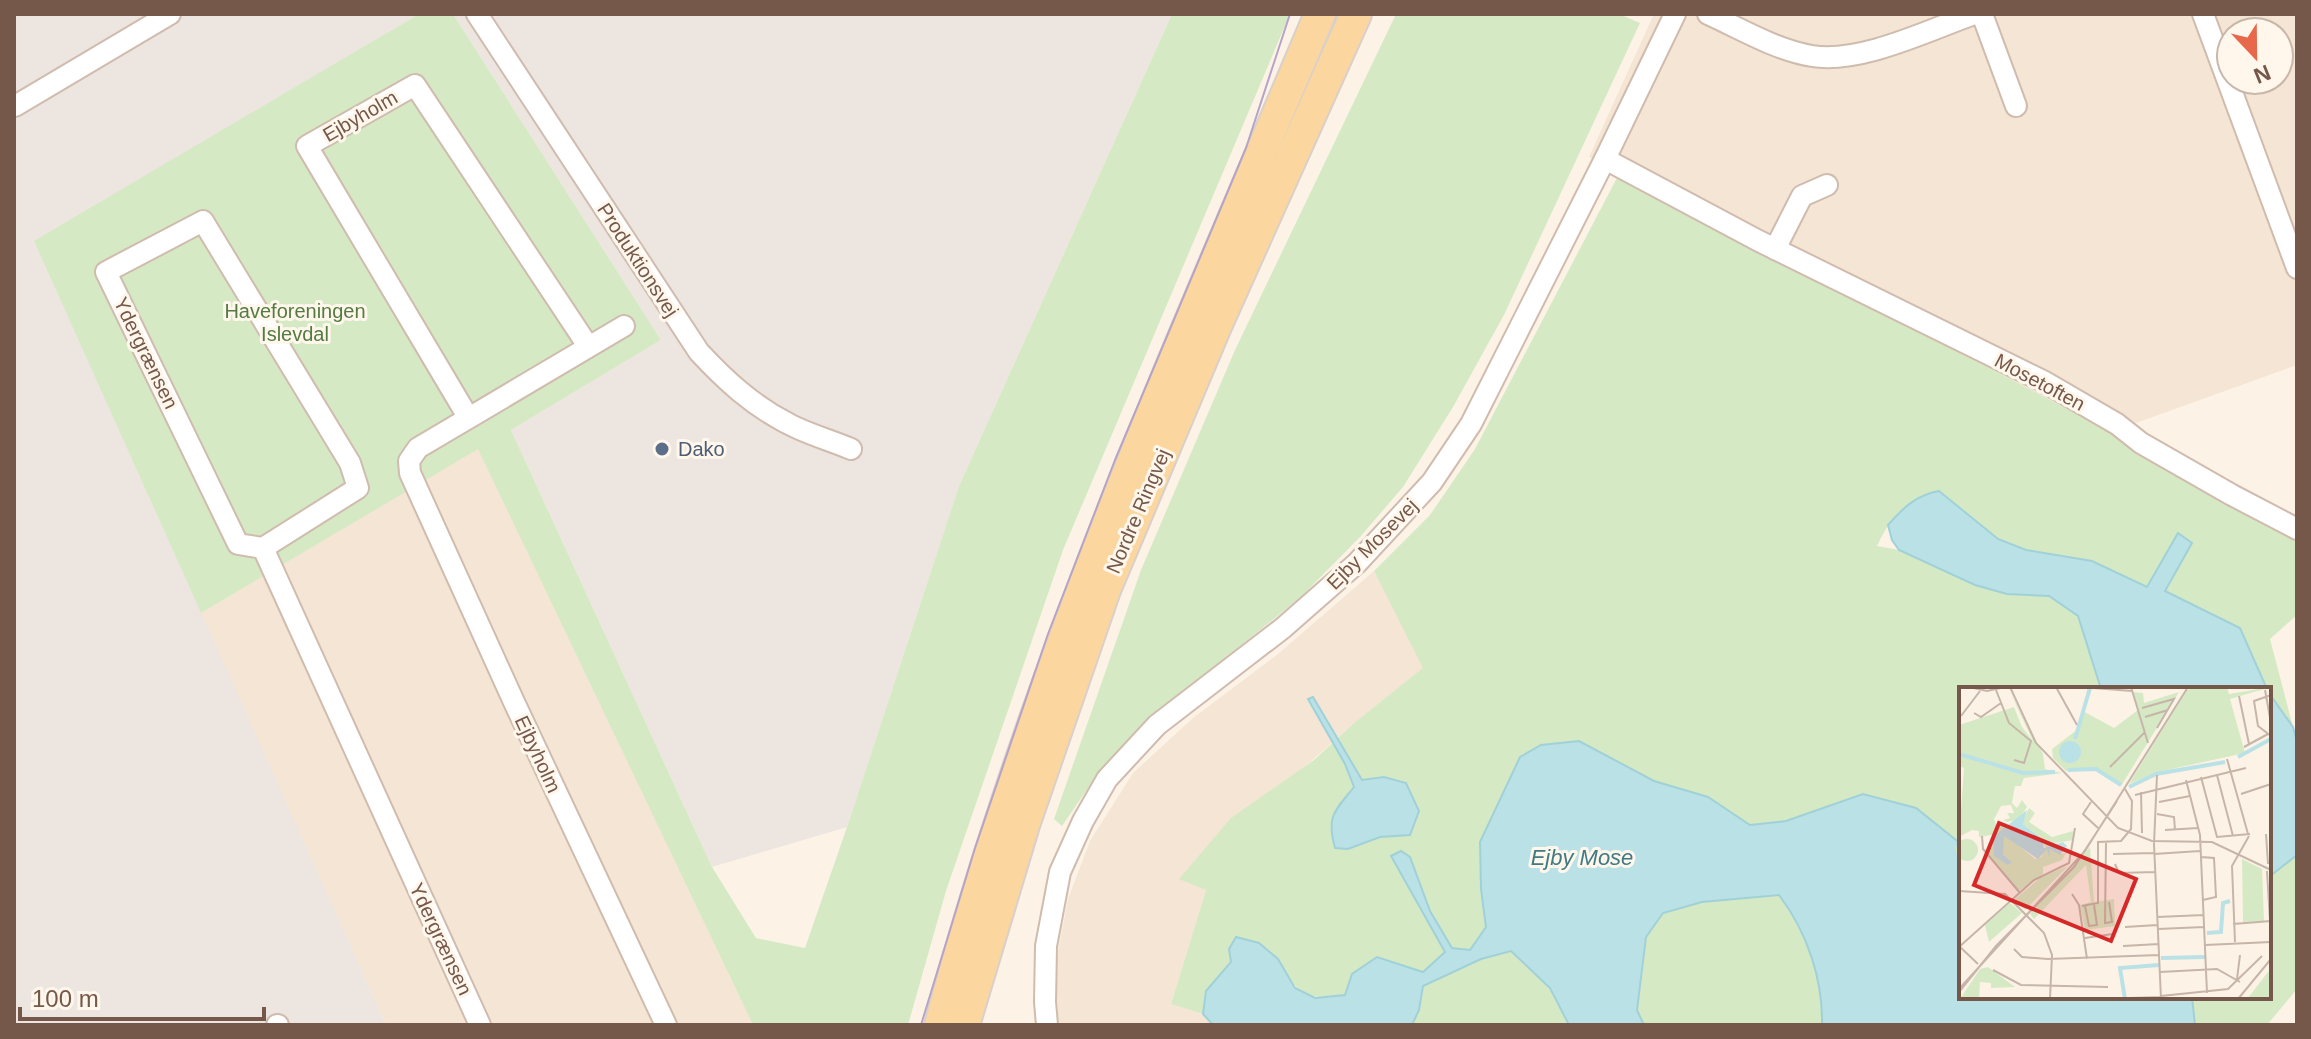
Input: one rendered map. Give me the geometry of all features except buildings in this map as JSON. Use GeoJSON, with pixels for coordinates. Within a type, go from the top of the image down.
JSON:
{"type":"FeatureCollection","features":[{"type":"Feature","properties":{"kind":"main road","name":"Nordre Ringvej"},"geometry":{"type":"LineString","coordinates":[[940,1025],[958,957],[1050,674],[1138,444],[1320,14]]}},
{"type":"Feature","properties":{"kind":"main road","name":"Nordre Ringvej"},"geometry":{"type":"LineString","coordinates":[[964,1025],[1024,825],[1105,590],[1217,324],[1356,14]]}},
{"type":"Feature","properties":{"kind":"street"},"geometry":{"type":"LineString","coordinates":[[15,106],[170,14]]}},
{"type":"Feature","properties":{"kind":"street","name":"Produktionsvej"},"geometry":{"type":"LineString","coordinates":[[477,14],[699,352],[751,401],[788,425],[851,449]]}},
{"type":"Feature","properties":{"kind":"street","name":"Ejby Mosevej"},"geometry":{"type":"LineString","coordinates":[[1047,1025],[1046,946],[1060,872],[1083,821],[1107,779],[1157,725],[1283,628],[1357,563],[1432,482],[1471,424],[1675,14]]}},
{"type":"Feature","properties":{"kind":"street"},"geometry":{"type":"LineString","coordinates":[[1708,14],[1786,49],[1812,56],[1839,58],[1864,53],[1974,14]]}},
{"type":"Feature","properties":{"kind":"street"},"geometry":{"type":"LineString","coordinates":[[1982,14],[2016,106]]}},
{"type":"Feature","properties":{"kind":"street"},"geometry":{"type":"LineString","coordinates":[[2203,14],[2297,268]]}},
{"type":"Feature","properties":{"kind":"street","name":"Ejbyholm"},"geometry":{"type":"LineString","coordinates":[[468,417],[307,146],[415,85],[588,346]]}},
{"type":"Feature","properties":{"kind":"street","name":"Mosetoften"},"geometry":{"type":"LineString","coordinates":[[1605,159],[1775,249],[2043,381],[2117,424],[2141,443],[2297,529]]}},
{"type":"Feature","properties":{"kind":"street"},"geometry":{"type":"LineString","coordinates":[[1775,249],[1802,196],[1827,185]]}},
{"type":"Feature","properties":{"kind":"street","name":"Ydergrænsen"},"geometry":{"type":"LineString","coordinates":[[203,221],[350,463],[358,488],[263,548],[238,544],[106,272],[203,221]]}},
{"type":"Feature","properties":{"kind":"street","name":"Ejbyholm"},"geometry":{"type":"LineString","coordinates":[[624,326],[418,448],[409,461],[410,473],[514,702],[666,1025]]}},
{"type":"Feature","properties":{"kind":"street","name":"Ydergrænsen"},"geometry":{"type":"LineString","coordinates":[[263,548],[480,1025]]}},
{"type":"Feature","properties":{"kind":"shaded area"},"geometry":{"type":"Polygon","coordinates":[[[14,14],[419,14],[35,242],[386,1025],[14,1025],[14,14]]]}},
{"type":"Feature","properties":{"kind":"shaded area"},"geometry":{"type":"Polygon","coordinates":[[[453,14],[1172,14],[959,486],[847,827],[712,867],[511,430],[661,340],[453,14]]]}},
{"type":"Feature","properties":{"kind":"shaded area"},"geometry":{"type":"Polygon","coordinates":[[[1654,14],[2297,14],[2297,365],[2111,432],[1589,157],[1654,14]]]}},
{"type":"Feature","properties":{"kind":"shaded area"},"geometry":{"type":"Polygon","coordinates":[[[478,448],[753,1025],[386,1025],[201,613],[478,448]]]}},
{"type":"Feature","properties":{"kind":"shaded area"},"geometry":{"type":"Polygon","coordinates":[[[1374,571],[1424,668],[1354,723],[1180,878],[1206,890],[1171,1004],[1203,1014],[1213,1025],[1058,1025],[1056,962],[1068,899],[1090,841],[1133,773],[1193,718],[1278,654],[1374,571]]]}},
{"type":"Feature","properties":{"kind":"green space","name":"Haveforeningen Islevdal"},"geometry":{"type":"Polygon","coordinates":[[[419,14],[453,14],[661,340],[511,430],[712,867],[756,938],[805,948],[959,486],[1172,14],[1290,14],[1063,550],[946,891],[908,1025],[753,1025],[478,449],[201,613],[34,241],[419,14]]]}},
{"type":"Feature","properties":{"kind":"green space"},"geometry":{"type":"Polygon","coordinates":[[[1396,14],[1619,14],[1640,23],[1504,315],[1453,407],[1403,487],[1360,537],[1301,597],[1139,727],[1097,775],[1062,826],[1054,819],[1141,570],[1235,350],[1396,14]]]}},
{"type":"Feature","properties":{"kind":"green space"},"geometry":{"type":"Polygon","coordinates":[[[1619,174],[2111,432],[2297,534],[2297,615],[2270,639],[2293,727],[2275,704],[2271,687],[2266,687],[2240,628],[2165,591],[2191,543],[2178,534],[2148,587],[2092,561],[2026,550],[1998,539],[1940,491],[1895,517],[1877,546],[1899,550],[1975,585],[2007,594],[2049,596],[2079,616],[2100,687],[1959,687],[1959,842],[1916,808],[1863,794],[1786,821],[1750,825],[1708,797],[1654,781],[1579,741],[1520,757],[1480,842],[1486,927],[1470,950],[1445,952],[1423,972],[1352,974],[1345,995],[1319,997],[1310,996],[1297,988],[1278,959],[1231,961],[1206,991],[1203,1014],[1171,1004],[1206,890],[1179,879],[1231,818],[1314,760],[1354,723],[1423,668],[1374,571],[1430,515],[1475,449],[1619,174]]]}},
{"type":"Feature","properties":{"kind":"green space"},"geometry":{"type":"Polygon","coordinates":[[[2297,855],[2297,989],[2267,1025],[2195,1025],[2192,999],[2271,999],[2271,875],[2297,855]]]}},
{"type":"Feature","properties":{"kind":"green space"},"geometry":{"type":"Polygon","coordinates":[[[1779,895],[1811,957],[1820,990],[1822,1025],[1643,1025],[1637,1010],[1646,936],[1663,913],[1702,902],[1779,895]]]}},
{"type":"Feature","properties":{"kind":"green space"},"geometry":{"type":"Polygon","coordinates":[[[1511,951],[1550,988],[1569,1025],[1412,1025],[1419,1010],[1422,986],[1481,959],[1511,951]]]}},
{"type":"Feature","properties":{"kind":"water"},"geometry":{"type":"Polygon","coordinates":[[[1939,491],[1998,539],[2026,550],[2092,561],[2147,587],[2178,533],[2192,543],[2165,591],[2240,628],[2266,687],[2100,687],[2078,616],[2049,596],[2007,594],[1975,585],[1899,550],[1888,525],[1910,503],[1939,491]]]}},
{"type":"Feature","properties":{"kind":"water"},"geometry":{"type":"Polygon","coordinates":[[[2271,696],[2293,727],[2297,742],[2297,855],[2271,875],[2271,696]]]}},
{"type":"Feature","properties":{"kind":"water"},"geometry":{"type":"Polygon","coordinates":[[[1313,697],[1362,780],[1384,777],[1406,783],[1419,811],[1410,835],[1380,837],[1348,849],[1335,848],[1332,837],[1334,814],[1354,787],[1345,764],[1308,699],[1313,697]]]}},
{"type":"Feature","properties":{"kind":"water","name":"Ejby Mose"},"geometry":{"type":"Polygon","coordinates":[[[1579,741],[1654,781],[1708,797],[1750,825],[1786,821],[1863,794],[1916,808],[1959,842],[1959,999],[2192,999],[2195,1025],[1822,1025],[1820,990],[1811,957],[1798,924],[1779,895],[1702,902],[1663,913],[1646,937],[1637,1010],[1644,1025],[1569,1025],[1550,988],[1511,951],[1481,959],[1423,986],[1419,1010],[1412,1025],[1213,1025],[1203,1014],[1206,991],[1231,962],[1229,949],[1236,937],[1259,943],[1278,959],[1295,988],[1315,998],[1345,995],[1352,974],[1377,957],[1423,972],[1445,952],[1391,856],[1401,851],[1410,857],[1430,911],[1452,948],[1470,950],[1486,927],[1480,842],[1520,757],[1541,745],[1579,741]]]}},
{"type":"Feature","properties":{"kind":"tram line"},"geometry":{"type":"LineString","coordinates":[[921,1025],[975,848],[1048,634],[1115,460],[1246,148],[1290,14]]}},
{"type":"Feature","properties":{"kind":"place","name":"Dako"},"geometry":{"type":"Point","coordinates":[662,449]}}]}
